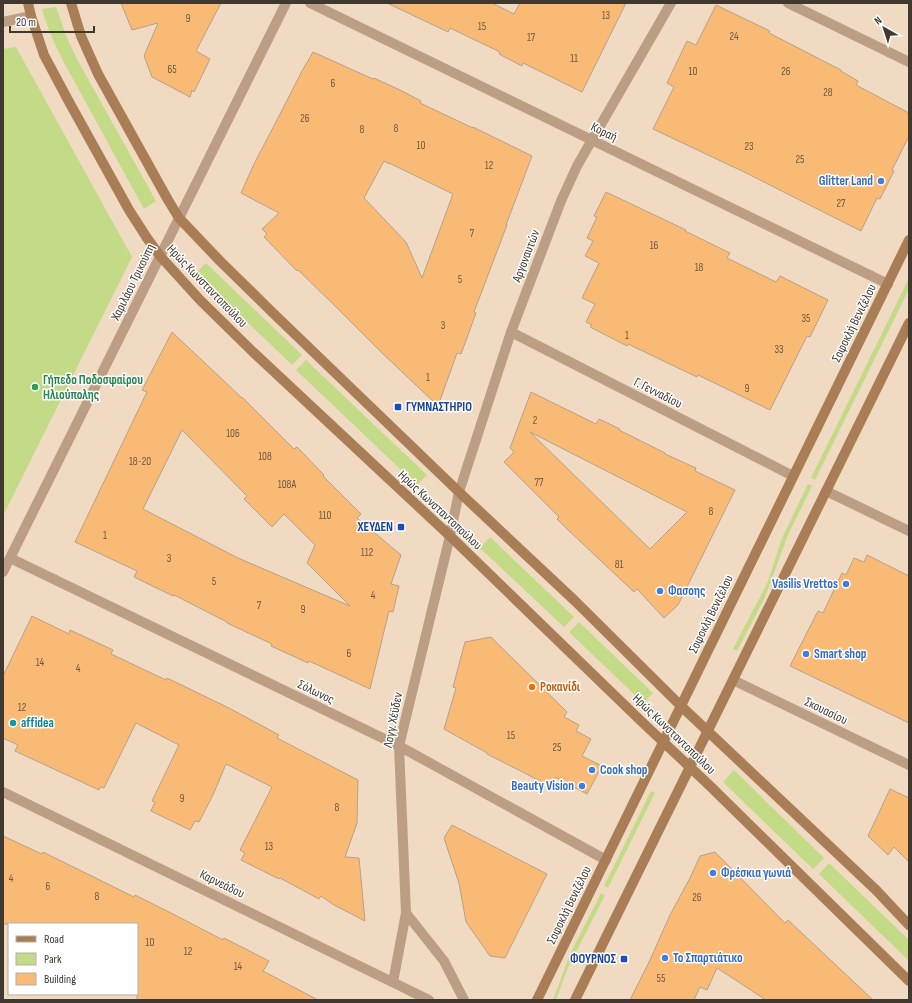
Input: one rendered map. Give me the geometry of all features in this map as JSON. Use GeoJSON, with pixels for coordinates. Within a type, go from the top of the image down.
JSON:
{"type":"FeatureCollection","features":[{"type":"Feature","properties":{"kind":"street","name":"Ηρώς Κωνσταντοπούλου"},"geometry":{"type":"LineString","coordinates":[[28,3],[44,55],[130,210],[160,256],[200,300],[248,347],[450,536],[909,981]]}},
{"type":"Feature","properties":{"kind":"street","name":"Ηρώς Κωνσταντοπούλου"},"geometry":{"type":"LineString","coordinates":[[71,3],[80,36],[98,74],[179,218],[252,292],[574,600],[707,731],[876,890],[909,925]]}},
{"type":"Feature","properties":{"kind":"street","name":"Χαριλάου Τρικούπη"},"geometry":{"type":"LineString","coordinates":[[3,572],[286,3]]}},
{"type":"Feature","properties":{"kind":"street","name":"Κοραή"},"geometry":{"type":"LineString","coordinates":[[310,3],[888,284]]}},
{"type":"Feature","properties":{"kind":"street","name":"Αργοναυτών"},"geometry":{"type":"LineString","coordinates":[[450,536],[460,492],[511,332],[561,201],[577,166],[671,3]]}},
{"type":"Feature","properties":{"kind":"street"},"geometry":{"type":"LineString","coordinates":[[788,3],[909,62]]}},
{"type":"Feature","properties":{"kind":"street"},"geometry":{"type":"LineString","coordinates":[[3,22],[31,16]]}},
{"type":"Feature","properties":{"kind":"street","name":"Σοφοκλή Βενιζέλου"},"geometry":{"type":"LineString","coordinates":[[537,1000],[909,240]]}},
{"type":"Feature","properties":{"kind":"street"},"geometry":{"type":"LineString","coordinates":[[575,1000],[909,323]]}},
{"type":"Feature","properties":{"kind":"street","name":"Γ. Γενναδίου"},"geometry":{"type":"LineString","coordinates":[[511,332],[794,476]]}},
{"type":"Feature","properties":{"kind":"street"},"geometry":{"type":"LineString","coordinates":[[826,491],[909,531]]}},
{"type":"Feature","properties":{"kind":"street","name":"Λογγ. Χέϋδεν"},"geometry":{"type":"LineString","coordinates":[[393,982],[406,913],[399,746],[450,536]]}},
{"type":"Feature","properties":{"kind":"street","name":"Σόλωνος"},"geometry":{"type":"LineString","coordinates":[[10,558],[399,746],[606,860]]}},
{"type":"Feature","properties":{"kind":"street","name":"Σκουασίου"},"geometry":{"type":"LineString","coordinates":[[733,680],[909,765]]}},
{"type":"Feature","properties":{"kind":"street","name":"Καρνεάδου"},"geometry":{"type":"LineString","coordinates":[[3,792],[429,1000]]}},
{"type":"Feature","properties":{"kind":"street"},"geometry":{"type":"LineString","coordinates":[[406,913],[444,961],[464,1000]]}},
{"type":"Feature","properties":{"kind":"green space"},"geometry":{"type":"Polygon","coordinates":[[[56,7],[67,38],[78,61],[156,201],[144,209],[55,45],[42,9],[56,7]]]}},
{"type":"Feature","properties":{"kind":"green space","name":"Γήπεδο Ποδοσφαίρου Ηλιούπολης"},"geometry":{"type":"Polygon","coordinates":[[[16,47],[132,257],[3,516],[3,49],[16,47]]]}},
{"type":"Feature","properties":{"kind":"green space"},"geometry":{"type":"Polygon","coordinates":[[[206,263],[302,355],[292,365],[196,273],[206,263]]]}},
{"type":"Feature","properties":{"kind":"green space"},"geometry":{"type":"Polygon","coordinates":[[[909,278],[909,289],[815,480],[811,478],[909,278]]]}},
{"type":"Feature","properties":{"kind":"green space"},"geometry":{"type":"Polygon","coordinates":[[[306,360],[427,475],[417,485],[296,370],[306,360]]]}},
{"type":"Feature","properties":{"kind":"green space"},"geometry":{"type":"Polygon","coordinates":[[[808,484],[812,486],[788,535],[765,597],[737,651],[733,649],[768,581],[782,538],[808,484]]]}},
{"type":"Feature","properties":{"kind":"green space"},"geometry":{"type":"Polygon","coordinates":[[[490,537],[574,617],[564,627],[480,548],[490,537]]]}},
{"type":"Feature","properties":{"kind":"green space"},"geometry":{"type":"Polygon","coordinates":[[[579,622],[653,693],[643,703],[569,632],[579,622]]]}},
{"type":"Feature","properties":{"kind":"green space"},"geometry":{"type":"Polygon","coordinates":[[[734,770],[824,858],[813,869],[723,782],[734,770]]]}},
{"type":"Feature","properties":{"kind":"green space"},"geometry":{"type":"Polygon","coordinates":[[[651,791],[655,793],[608,888],[604,886],[651,791]]]}},
{"type":"Feature","properties":{"kind":"green space"},"geometry":{"type":"Polygon","coordinates":[[[829,863],[909,940],[909,961],[819,874],[829,863]]]}},
{"type":"Feature","properties":{"kind":"green space"},"geometry":{"type":"Polygon","coordinates":[[[601,893],[605,895],[567,970],[556,1000],[553,1000],[570,954],[601,893]]]}},
{"type":"Feature","properties":{"kind":"building"},"geometry":{"type":"Polygon","coordinates":[[[121,3],[221,3],[196,51],[210,59],[194,92],[192,90],[190,97],[152,77],[144,56],[158,23],[132,30],[121,3]]]}},
{"type":"Feature","properties":{"kind":"building"},"geometry":{"type":"Polygon","coordinates":[[[387,3],[492,3],[514,14],[520,3],[626,3],[582,92],[523,63],[522,66],[499,54],[500,52],[450,28],[448,32],[387,3]]]}},
{"type":"Feature","properties":{"kind":"building"},"geometry":{"type":"Polygon","coordinates":[[[716,5],[770,31],[769,33],[841,70],[858,81],[856,85],[909,113],[909,136],[892,170],[894,171],[880,199],[877,198],[861,231],[742,171],[653,129],[674,87],[667,83],[687,41],[696,45],[716,5]]]}},
{"type":"Feature","properties":{"kind":"building"},"geometry":{"type":"Polygon","coordinates":[[[313,52],[402,91],[421,101],[420,103],[532,156],[474,312],[476,313],[461,354],[457,353],[438,406],[298,270],[297,271],[264,237],[267,234],[262,229],[279,213],[241,193],[254,164],[313,52]],[[384,161],[364,198],[406,242],[422,278],[453,194],[384,161]]]}},
{"type":"Feature","properties":{"kind":"building"},"geometry":{"type":"Polygon","coordinates":[[[606,192],[686,230],[685,231],[730,253],[727,258],[776,282],[780,276],[828,300],[810,337],[807,336],[770,410],[698,375],[697,377],[628,344],[627,346],[590,327],[592,325],[586,322],[595,304],[582,298],[599,263],[585,256],[593,241],[587,238],[597,217],[594,216],[606,192]]]}},
{"type":"Feature","properties":{"kind":"building"},"geometry":{"type":"Polygon","coordinates":[[[172,332],[242,397],[294,449],[297,447],[324,475],[323,476],[361,514],[357,518],[401,555],[391,584],[399,586],[393,612],[389,611],[370,689],[309,661],[308,663],[271,646],[272,644],[227,623],[174,595],[173,596],[134,577],[137,571],[75,542],[147,392],[142,390],[172,332]],[[182,430],[143,509],[238,558],[350,606],[307,563],[315,545],[284,514],[272,527],[244,499],[247,496],[182,430]]]}},
{"type":"Feature","properties":{"kind":"building"},"geometry":{"type":"Polygon","coordinates":[[[531,392],[596,424],[599,419],[620,429],[619,430],[665,454],[696,468],[695,471],[735,490],[678,605],[664,618],[637,589],[634,592],[557,519],[559,517],[504,462],[514,452],[510,448],[531,392]],[[530,432],[650,549],[687,512],[530,432]]]}},
{"type":"Feature","properties":{"kind":"building"},"geometry":{"type":"Polygon","coordinates":[[[867,555],[909,576],[909,723],[790,666],[818,611],[823,613],[842,573],[846,575],[854,558],[864,562],[867,555]]]}},
{"type":"Feature","properties":{"kind":"building"},"geometry":{"type":"Polygon","coordinates":[[[32,616],[69,634],[70,630],[113,650],[111,654],[166,680],[167,678],[229,708],[279,735],[277,738],[358,780],[357,823],[345,857],[359,858],[365,921],[334,905],[321,896],[319,899],[280,878],[279,879],[241,860],[245,853],[240,850],[272,787],[226,764],[213,795],[199,822],[195,821],[190,830],[151,811],[155,802],[152,801],[179,745],[136,723],[104,788],[100,787],[99,790],[15,751],[18,745],[3,738],[3,676],[32,616]]]}},
{"type":"Feature","properties":{"kind":"building"},"geometry":{"type":"Polygon","coordinates":[[[491,637],[567,712],[564,717],[579,725],[576,731],[591,739],[582,756],[602,766],[587,794],[555,777],[550,786],[487,754],[444,729],[456,688],[453,687],[465,642],[491,637]]]}},
{"type":"Feature","properties":{"kind":"building"},"geometry":{"type":"Polygon","coordinates":[[[890,789],[909,798],[909,862],[894,847],[888,855],[868,836],[890,789]]]}},
{"type":"Feature","properties":{"kind":"building"},"geometry":{"type":"Polygon","coordinates":[[[452,825],[547,874],[505,958],[490,956],[466,922],[459,883],[444,838],[452,825]]]}},
{"type":"Feature","properties":{"kind":"building"},"geometry":{"type":"Polygon","coordinates":[[[3,836],[42,854],[43,852],[134,897],[135,895],[223,940],[224,938],[269,961],[263,971],[318,1000],[137,1000],[138,923],[3,924],[3,836]]]}},
{"type":"Feature","properties":{"kind":"building"},"geometry":{"type":"Polygon","coordinates":[[[715,852],[785,923],[788,920],[873,1000],[766,1000],[717,968],[707,990],[700,987],[694,1000],[630,1000],[700,856],[715,852]]]}},
{"type":"Feature","properties":{"kind":"place","name":"Glitter Land"},"geometry":{"type":"Point","coordinates":[881,181]}},
{"type":"Feature","properties":{"kind":"place","name":"Γήπεδο Ποδοσφαίρου Ηλιούπολης"},"geometry":{"type":"Point","coordinates":[35,387]}},
{"type":"Feature","properties":{"kind":"place","name":"ΓΥΜΝΑΣΤΗΡΙΟ"},"geometry":{"type":"Point","coordinates":[398,407]}},
{"type":"Feature","properties":{"kind":"place","name":"ΧΕΥΔΕΝ"},"geometry":{"type":"Point","coordinates":[401,527]}},
{"type":"Feature","properties":{"kind":"place","name":"Vasilis Vrettos"},"geometry":{"type":"Point","coordinates":[846,584]}},
{"type":"Feature","properties":{"kind":"place","name":"Φασοης"},"geometry":{"type":"Point","coordinates":[660,591]}},
{"type":"Feature","properties":{"kind":"place","name":"Smart shop"},"geometry":{"type":"Point","coordinates":[806,654]}},
{"type":"Feature","properties":{"kind":"place","name":"Ροκανίδι"},"geometry":{"type":"Point","coordinates":[532,687]}},
{"type":"Feature","properties":{"kind":"place","name":"affidea"},"geometry":{"type":"Point","coordinates":[13,723]}},
{"type":"Feature","properties":{"kind":"place","name":"Cook shop"},"geometry":{"type":"Point","coordinates":[592,770]}},
{"type":"Feature","properties":{"kind":"place","name":"Beauty Vision"},"geometry":{"type":"Point","coordinates":[582,786]}},
{"type":"Feature","properties":{"kind":"place","name":"Φρέσκια γωνιά"},"geometry":{"type":"Point","coordinates":[713,873]}},
{"type":"Feature","properties":{"kind":"place","name":"Το Σπαρτιάτικο"},"geometry":{"type":"Point","coordinates":[665,958]}},
{"type":"Feature","properties":{"kind":"place","name":"ΦΟΥΡΝΟΣ"},"geometry":{"type":"Point","coordinates":[624,959]}}]}
